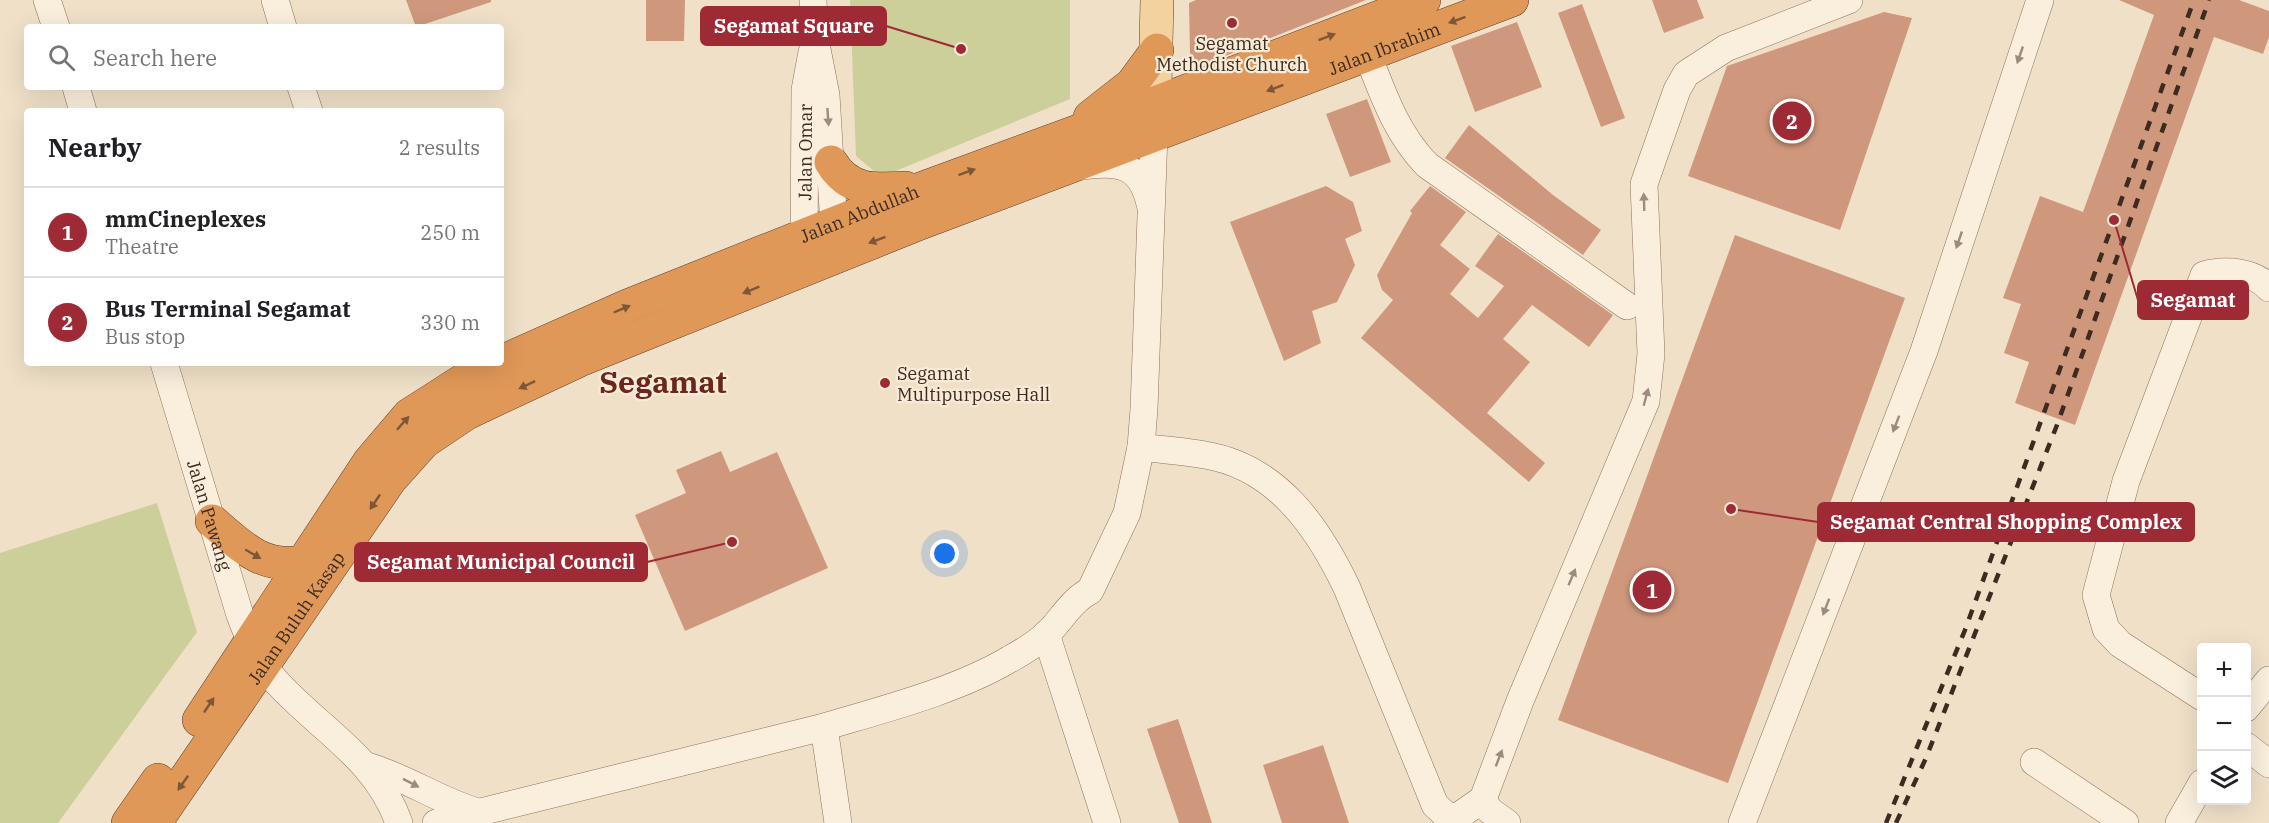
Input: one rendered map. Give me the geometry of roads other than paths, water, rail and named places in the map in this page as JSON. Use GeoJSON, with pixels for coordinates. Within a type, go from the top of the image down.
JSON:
{"type":"FeatureCollection","features":[{"type":"Feature","properties":{"kind":"highway","name":"Jalan Ibrahim"},"geometry":{"type":"LineString","coordinates":[[1155,119],[1367,53],[1512,0]]}},
{"type":"Feature","properties":{"kind":"highway","name":"Jalan Ibrahim"},"geometry":{"type":"LineString","coordinates":[[1155,119],[1414,2]]}},
{"type":"Feature","properties":{"kind":"highway"},"geometry":{"type":"LineString","coordinates":[[1060,154],[1095,114],[1132,84],[1157,50]]}},
{"type":"Feature","properties":{"kind":"highway","name":"Jalan Abdullah"},"geometry":{"type":"LineString","coordinates":[[574,346],[836,256],[1060,154],[1155,119]]}},
{"type":"Feature","properties":{"kind":"highway","name":"Jalan Abdullah"},"geometry":{"type":"LineString","coordinates":[[574,346],[803,235],[923,188],[1060,154]]}},
{"type":"Feature","properties":{"kind":"highway"},"geometry":{"type":"LineString","coordinates":[[831,162],[843,179],[861,187],[923,188]]}},
{"type":"Feature","properties":{"kind":"highway","name":"Jalan Buluh Kasap"},"geometry":{"type":"LineString","coordinates":[[504,361],[574,346]]}},
{"type":"Feature","properties":{"kind":"highway","name":"Jalan Buluh Kasap"},"geometry":{"type":"LineString","coordinates":[[128,823],[390,480],[424,442],[467,412],[574,346]]}},
{"type":"Feature","properties":{"kind":"highway","name":"Jalan Buluh Kasap"},"geometry":{"type":"LineString","coordinates":[[155,823],[257,654],[304,562],[369,462],[409,416],[470,376],[491,366]]}},
{"type":"Feature","properties":{"kind":"highway"},"geometry":{"type":"LineString","coordinates":[[212,522],[248,551],[265,560],[282,565],[304,562]]}},
{"type":"Feature","properties":{"kind":"main road"},"geometry":{"type":"LineString","coordinates":[[1155,119],[1157,0]]}},
{"type":"Feature","properties":{"kind":"street"},"geometry":{"type":"LineString","coordinates":[[47,0],[55,24]]}},
{"type":"Feature","properties":{"kind":"street"},"geometry":{"type":"LineString","coordinates":[[275,0],[282,24]]}},
{"type":"Feature","properties":{"kind":"street","name":"Jalan Omar"},"geometry":{"type":"LineString","coordinates":[[813,0],[815,39],[826,95],[836,256]]}},
{"type":"Feature","properties":{"kind":"street"},"geometry":{"type":"LineString","coordinates":[[1141,447],[1207,455],[1250,469],[1276,487],[1292,502],[1331,553],[1435,805],[1449,818],[1460,815],[1483,799],[1520,701],[1646,400],[1651,354],[1644,184],[1677,90],[1686,74],[1726,48],[1849,0]]}},
{"type":"Feature","properties":{"kind":"street"},"geometry":{"type":"LineString","coordinates":[[1742,823],[1924,351],[2040,0]]}},
{"type":"Feature","properties":{"kind":"street","name":"Jalan Omar"},"geometry":{"type":"LineString","coordinates":[[805,268],[803,235],[805,90],[815,39]]}},
{"type":"Feature","properties":{"kind":"street"},"geometry":{"type":"LineString","coordinates":[[1367,53],[1392,117],[1409,144],[1427,165],[1627,306]]}},
{"type":"Feature","properties":{"kind":"street"},"geometry":{"type":"LineString","coordinates":[[77,90],[82,108]]}},
{"type":"Feature","properties":{"kind":"street"},"geometry":{"type":"LineString","coordinates":[[303,90],[308,108]]}},
{"type":"Feature","properties":{"kind":"street"},"geometry":{"type":"LineString","coordinates":[[257,654],[274,680],[367,766],[388,797],[398,819],[437,804],[462,816],[824,727],[985,671],[1009,660],[1046,634],[1082,595],[1090,591],[1127,513],[1141,447],[1155,119]]}},
{"type":"Feature","properties":{"kind":"street"},"geometry":{"type":"LineString","coordinates":[[1060,154],[1128,168],[1142,179],[1152,214]]}},
{"type":"Feature","properties":{"kind":"street"},"geometry":{"type":"LineString","coordinates":[[2197,694],[2120,644],[2106,629],[2096,595],[2126,481],[2204,275],[2219,271],[2242,273],[2263,281],[2269,288]]}},
{"type":"Feature","properties":{"kind":"street","name":"Jalan Pawang"},"geometry":{"type":"LineString","coordinates":[[165,366],[212,522],[257,654]]}},
{"type":"Feature","properties":{"kind":"street"},"geometry":{"type":"LineString","coordinates":[[1046,634],[1107,823]]}},
{"type":"Feature","properties":{"kind":"street"},"geometry":{"type":"LineString","coordinates":[[2251,703],[2269,680]]}},
{"type":"Feature","properties":{"kind":"street"},"geometry":{"type":"LineString","coordinates":[[824,727],[838,823]]}},
{"type":"Feature","properties":{"kind":"street"},"geometry":{"type":"LineString","coordinates":[[2251,749],[2269,764]]}},
{"type":"Feature","properties":{"kind":"street"},"geometry":{"type":"LineString","coordinates":[[2034,762],[2125,823]]}},
{"type":"Feature","properties":{"kind":"street"},"geometry":{"type":"LineString","coordinates":[[367,766],[394,774],[462,816]]}},
{"type":"Feature","properties":{"kind":"street"},"geometry":{"type":"LineString","coordinates":[[2179,823],[2197,792]]}},
{"type":"Feature","properties":{"kind":"street"},"geometry":{"type":"LineString","coordinates":[[1483,799],[1489,810],[1507,823]]}},
{"type":"Feature","properties":{"kind":"railway"},"geometry":{"type":"LineString","coordinates":[[1886,823],[1965,630],[2194,0]]}},
{"type":"Feature","properties":{"kind":"railway"},"geometry":{"type":"LineString","coordinates":[[1896,823],[1926,758],[2057,425],[2209,0]]}},
{"type":"Feature","properties":{"kind":"place","name":"Segamat Methodist Church"},"geometry":{"type":"Point","coordinates":[1232,23]}},
{"type":"Feature","properties":{"kind":"place","name":"Segamat Square"},"geometry":{"type":"Point","coordinates":[961,49]}},
{"type":"Feature","properties":{"kind":"place","name":"Bus Terminal Segamat"},"geometry":{"type":"Point","coordinates":[1792,121]}},
{"type":"Feature","properties":{"kind":"place","name":"Segamat"},"geometry":{"type":"Point","coordinates":[2114,220]}},
{"type":"Feature","properties":{"kind":"place","name":"Segamat Multipurpose Hall"},"geometry":{"type":"Point","coordinates":[885,383]}},
{"type":"Feature","properties":{"kind":"place","name":"Segamat Central Shopping Complex"},"geometry":{"type":"Point","coordinates":[1731,509]}},
{"type":"Feature","properties":{"kind":"place","name":"Segamat Municipal Council"},"geometry":{"type":"Point","coordinates":[732,542]}},
{"type":"Feature","properties":{"kind":"place","name":"mmCineplexes"},"geometry":{"type":"Point","coordinates":[1652,590]}},
{"type":"Feature","properties":{"kind":"district","name":"Segamat"},"geometry":{"type":"Point","coordinates":[663,381]}}]}
